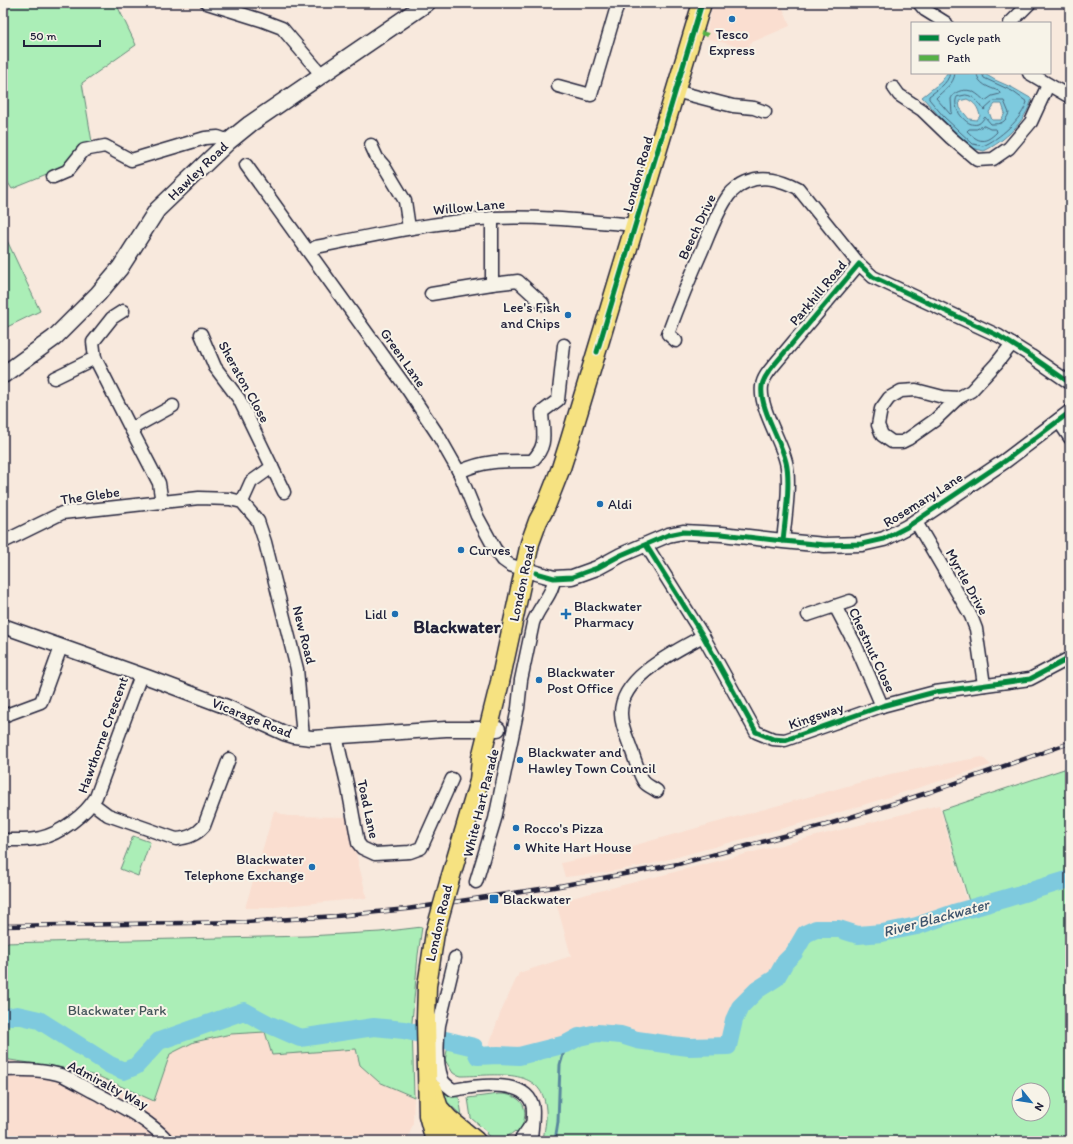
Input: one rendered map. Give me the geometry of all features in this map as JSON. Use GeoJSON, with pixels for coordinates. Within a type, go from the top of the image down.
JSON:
{"type":"FeatureCollection","features":[{"type":"Feature","properties":{"kind":"main road","name":"Hawley Road"},"geometry":{"type":"LineString","coordinates":[[3,375],[54,338],[98,294],[120,268],[157,210],[229,141],[250,124],[427,3]]}},
{"type":"Feature","properties":{"kind":"main road","name":"London Road"},"geometry":{"type":"LineString","coordinates":[[500,729],[531,571],[546,525],[546,506],[567,449],[702,3]]}},
{"type":"Feature","properties":{"kind":"main road","name":"London Road"},"geometry":{"type":"LineString","coordinates":[[435,1141],[430,1062],[432,1022],[427,986],[435,933],[479,780],[489,760],[500,729],[529,622],[531,571]]}},
{"type":"Feature","properties":{"kind":"main road"},"geometry":{"type":"LineString","coordinates":[[420,1141],[433,1110]]}},
{"type":"Feature","properties":{"kind":"main road"},"geometry":{"type":"LineString","coordinates":[[433,1110],[442,1122],[449,1141]]}},
{"type":"Feature","properties":{"kind":"main road"},"geometry":{"type":"LineString","coordinates":[[433,1110],[449,1119],[476,1141]]}},
{"type":"Feature","properties":{"kind":"street"},"geometry":{"type":"LineString","coordinates":[[207,3],[232,7],[282,28],[322,74]]}},
{"type":"Feature","properties":{"kind":"street"},"geometry":{"type":"LineString","coordinates":[[558,86],[591,95],[618,3]]}},
{"type":"Feature","properties":{"kind":"street"},"geometry":{"type":"LineString","coordinates":[[919,3],[925,10],[944,22]]}},
{"type":"Feature","properties":{"kind":"street"},"geometry":{"type":"LineString","coordinates":[[1011,22],[1030,3]]}},
{"type":"Feature","properties":{"kind":"street"},"geometry":{"type":"LineString","coordinates":[[1030,74],[1070,97]]}},
{"type":"Feature","properties":{"kind":"street"},"geometry":{"type":"LineString","coordinates":[[894,88],[899,95],[922,110],[951,138],[977,160],[993,159],[1009,148],[1031,122],[1048,85]]}},
{"type":"Feature","properties":{"kind":"street"},"geometry":{"type":"LineString","coordinates":[[675,91],[733,106],[754,108],[765,112]]}},
{"type":"Feature","properties":{"kind":"street"},"geometry":{"type":"LineString","coordinates":[[53,177],[67,171],[84,150],[105,146],[130,160],[205,138],[218,137],[229,141]]}},
{"type":"Feature","properties":{"kind":"street"},"geometry":{"type":"LineString","coordinates":[[371,145],[377,158],[384,166],[405,201],[409,228]]}},
{"type":"Feature","properties":{"kind":"street","name":"Green Lane"},"geometry":{"type":"LineString","coordinates":[[246,165],[408,390],[438,435],[459,472],[477,516],[495,549],[503,560],[510,565],[531,571]]}},
{"type":"Feature","properties":{"kind":"street","name":"Beech Drive"},"geometry":{"type":"LineString","coordinates":[[676,341],[668,334],[677,309],[721,209],[730,194],[745,182],[762,177],[785,182],[798,188],[859,264]]}},
{"type":"Feature","properties":{"kind":"street"},"geometry":{"type":"LineString","coordinates":[[492,218],[492,284]]}},
{"type":"Feature","properties":{"kind":"street","name":"Willow Lane"},"geometry":{"type":"LineString","coordinates":[[309,252],[316,247],[409,228],[492,218],[546,218],[635,225]]}},
{"type":"Feature","properties":{"kind":"street","name":"Parkhill Road"},"geometry":{"type":"LineString","coordinates":[[783,541],[788,477],[786,462],[764,403],[762,387],[767,374],[774,365],[859,264],[873,277],[999,336],[1070,383]]}},
{"type":"Feature","properties":{"kind":"street"},"geometry":{"type":"LineString","coordinates":[[431,294],[518,281],[544,304]]}},
{"type":"Feature","properties":{"kind":"street"},"geometry":{"type":"LineString","coordinates":[[123,311],[112,318],[93,342],[94,358],[159,483],[162,503]]}},
{"type":"Feature","properties":{"kind":"street","name":"Sheraton Close"},"geometry":{"type":"LineString","coordinates":[[201,334],[216,367],[239,399],[284,492]]}},
{"type":"Feature","properties":{"kind":"street"},"geometry":{"type":"LineString","coordinates":[[958,398],[943,397],[916,390],[901,391],[889,398],[881,409],[878,426],[882,435],[892,442],[902,442],[935,420],[958,398],[970,391],[996,364],[1012,344]]}},
{"type":"Feature","properties":{"kind":"street"},"geometry":{"type":"LineString","coordinates":[[459,472],[473,466],[494,461],[532,462],[539,454],[544,444],[542,412],[558,400],[564,345]]}},
{"type":"Feature","properties":{"kind":"street"},"geometry":{"type":"LineString","coordinates":[[54,378],[94,358]]}},
{"type":"Feature","properties":{"kind":"street"},"geometry":{"type":"LineString","coordinates":[[131,429],[173,406]]}},
{"type":"Feature","properties":{"kind":"street","name":"Rosemary Lane"},"geometry":{"type":"LineString","coordinates":[[531,571],[554,578],[567,578],[582,574],[668,535],[683,532],[722,534],[825,545],[862,544],[873,542],[889,537],[916,522],[1005,461],[1070,412]]}},
{"type":"Feature","properties":{"kind":"street"},"geometry":{"type":"LineString","coordinates":[[1058,420],[1070,438]]}},
{"type":"Feature","properties":{"kind":"street"},"geometry":{"type":"LineString","coordinates":[[242,502],[251,482],[272,467]]}},
{"type":"Feature","properties":{"kind":"street","name":"The Glebe"},"geometry":{"type":"LineString","coordinates":[[3,542],[62,513],[199,498],[230,499],[242,502]]}},
{"type":"Feature","properties":{"kind":"street","name":"New Road"},"geometry":{"type":"LineString","coordinates":[[242,502],[258,521],[265,542],[297,669],[303,737]]}},
{"type":"Feature","properties":{"kind":"street","name":"Myrtle Drive"},"geometry":{"type":"LineString","coordinates":[[916,522],[971,616],[976,629],[984,685]]}},
{"type":"Feature","properties":{"kind":"street","name":"Kingsway"},"geometry":{"type":"LineString","coordinates":[[646,545],[704,636],[756,732],[773,739],[785,740],[882,706],[935,692],[1030,679],[1070,658]]}},
{"type":"Feature","properties":{"kind":"street"},"geometry":{"type":"LineString","coordinates":[[529,622],[536,615],[554,586],[554,578]]}},
{"type":"Feature","properties":{"kind":"street","name":"Chestnut Close"},"geometry":{"type":"LineString","coordinates":[[808,615],[850,601]]}},
{"type":"Feature","properties":{"kind":"street","name":"Chestnut Close"},"geometry":{"type":"LineString","coordinates":[[835,606],[856,646],[882,706]]}},
{"type":"Feature","properties":{"kind":"street","name":"Vicarage Road"},"geometry":{"type":"LineString","coordinates":[[3,626],[227,707],[284,734],[312,738],[446,729],[500,729]]}},
{"type":"Feature","properties":{"kind":"street"},"geometry":{"type":"LineString","coordinates":[[657,791],[644,782],[627,738],[621,714],[624,697],[632,685],[646,672],[670,654],[704,636]]}},
{"type":"Feature","properties":{"kind":"street"},"geometry":{"type":"LineString","coordinates":[[6,715],[41,702],[61,647]]}},
{"type":"Feature","properties":{"kind":"street","name":"Hawthorne Crescent"},"geometry":{"type":"LineString","coordinates":[[141,675],[96,797],[92,803],[108,815],[176,839],[187,838],[198,833],[204,826],[229,759]]}},
{"type":"Feature","properties":{"kind":"street","name":"White Hart Parade"},"geometry":{"type":"LineString","coordinates":[[476,882],[495,819],[506,772],[500,729]]}},
{"type":"Feature","properties":{"kind":"street","name":"Toad Lane"},"geometry":{"type":"LineString","coordinates":[[336,736],[348,788],[358,843],[362,848],[374,854],[410,852],[421,848],[452,779]]}},
{"type":"Feature","properties":{"kind":"street"},"geometry":{"type":"LineString","coordinates":[[3,840],[42,838],[65,826],[85,812],[92,803]]}},
{"type":"Feature","properties":{"kind":"street"},"geometry":{"type":"LineString","coordinates":[[432,1022],[455,958]]}},
{"type":"Feature","properties":{"kind":"street"},"geometry":{"type":"LineString","coordinates":[[430,1062],[446,1086],[453,1090],[504,1086],[522,1092],[529,1099],[532,1105],[533,1114],[531,1141]]}},
{"type":"Feature","properties":{"kind":"street","name":"Admiralty Way"},"geometry":{"type":"LineString","coordinates":[[3,1070],[45,1072],[63,1076],[136,1115],[159,1131],[168,1141]]}},
{"type":"Feature","properties":{"kind":"street"},"geometry":{"type":"LineString","coordinates":[[520,1141],[531,1125]]}},
{"type":"Feature","properties":{"kind":"shaded area"},"geometry":{"type":"Polygon","coordinates":[[[713,3],[781,3],[790,26],[750,43],[748,49],[705,38],[713,3]]]}},
{"type":"Feature","properties":{"kind":"shaded area"},"geometry":{"type":"Polygon","coordinates":[[[982,757],[991,765],[828,816],[651,864],[603,873],[565,877],[561,863],[600,855],[890,774],[982,757]]]}},
{"type":"Feature","properties":{"kind":"shaded area"},"geometry":{"type":"Polygon","coordinates":[[[939,805],[968,905],[916,922],[882,930],[859,932],[839,927],[815,926],[802,932],[792,951],[783,961],[774,976],[755,988],[738,1006],[731,1020],[726,1043],[672,1043],[638,1037],[622,1032],[596,1030],[579,1034],[565,1041],[519,1053],[499,1051],[486,1053],[500,1014],[519,973],[571,956],[556,902],[939,805]]]}},
{"type":"Feature","properties":{"kind":"shaded area"},"geometry":{"type":"Polygon","coordinates":[[[274,811],[287,816],[347,817],[367,898],[264,908],[245,908],[274,811]]]}},
{"type":"Feature","properties":{"kind":"shaded area"},"geometry":{"type":"Polygon","coordinates":[[[265,1032],[272,1055],[356,1049],[360,1065],[379,1081],[414,1097],[413,1123],[407,1141],[3,1141],[3,1059],[64,1068],[100,1077],[154,1101],[170,1054],[194,1042],[231,1034],[265,1032]]]}},
{"type":"Feature","properties":{"kind":"green space"},"geometry":{"type":"Polygon","coordinates":[[[3,3],[116,3],[136,45],[82,83],[92,142],[64,168],[12,189],[3,175],[3,3]]]}},
{"type":"Feature","properties":{"kind":"green space"},"geometry":{"type":"Polygon","coordinates":[[[3,232],[40,311],[3,329],[3,232]]]}},
{"type":"Feature","properties":{"kind":"green space"},"geometry":{"type":"Polygon","coordinates":[[[1070,767],[1070,1141],[543,1141],[546,1110],[543,1096],[536,1086],[526,1079],[514,1076],[461,1076],[453,1073],[445,1060],[448,1046],[465,1051],[477,1061],[519,1061],[566,1049],[582,1042],[598,1038],[621,1040],[638,1045],[678,1050],[732,1050],[740,1022],[747,1008],[764,992],[780,982],[811,939],[819,935],[838,936],[857,941],[886,938],[917,932],[958,918],[973,915],[942,810],[1070,767]]]}},
{"type":"Feature","properties":{"kind":"green space"},"geometry":{"type":"Polygon","coordinates":[[[133,836],[150,842],[138,876],[120,869],[133,836]]]}},
{"type":"Feature","properties":{"kind":"green space","name":"Blackwater Park"},"geometry":{"type":"Polygon","coordinates":[[[422,927],[412,1022],[414,1097],[379,1082],[360,1065],[356,1049],[272,1055],[265,1032],[231,1034],[194,1042],[170,1054],[154,1101],[100,1077],[64,1068],[3,1059],[3,943],[307,936],[380,932],[422,927]]]}},
{"type":"Feature","properties":{"kind":"green space"},"geometry":{"type":"Polygon","coordinates":[[[438,1084],[452,1097],[459,1097],[462,1116],[446,1101],[438,1084]]]}},
{"type":"Feature","properties":{"kind":"green space"},"geometry":{"type":"Polygon","coordinates":[[[499,1094],[515,1097],[524,1106],[525,1112],[522,1126],[518,1134],[515,1131],[505,1137],[493,1138],[486,1134],[487,1132],[471,1118],[468,1098],[499,1094]]]}},
{"type":"Feature","properties":{"kind":"water"},"geometry":{"type":"Polygon","coordinates":[[[946,74],[985,74],[1032,99],[1029,107],[1013,130],[999,142],[984,151],[972,148],[922,97],[941,82],[946,74]],[[967,99],[959,101],[960,108],[969,119],[977,120],[980,116],[974,104],[967,99]],[[995,104],[989,112],[992,120],[1001,120],[1005,113],[1002,104],[995,104]]]}},
{"type":"Feature","properties":{"kind":"waterway","name":"River Blackwater"},"geometry":{"type":"LineString","coordinates":[[3,1018],[17,1015],[39,1020],[110,1065],[124,1071],[136,1066],[159,1041],[244,1011],[268,1024],[300,1038],[374,1027],[404,1030],[474,1047],[478,1056],[519,1056],[566,1044],[579,1037],[597,1033],[621,1035],[637,1040],[689,1047],[728,1046],[734,1020],[740,1007],[757,990],[776,978],[785,962],[794,953],[805,934],[816,929],[839,929],[858,935],[882,933],[917,926],[954,913],[1070,879]]}},
{"type":"Feature","properties":{"kind":"waterway"},"geometry":{"type":"LineString","coordinates":[[555,1141],[558,1122],[560,1065],[566,1044]]}},
{"type":"Feature","properties":{"kind":"railway"},"geometry":{"type":"LineString","coordinates":[[3,926],[246,922],[337,916],[407,909],[554,887],[678,864],[826,825],[930,792],[1070,743]]}},
{"type":"Feature","properties":{"kind":"marked path"},"geometry":{"type":"LineString","coordinates":[[701,33],[708,35]]}},
{"type":"Feature","properties":{"kind":"cycle path"},"geometry":{"type":"LineString","coordinates":[[597,352],[702,3]]}},
{"type":"Feature","properties":{"kind":"cycle path"},"geometry":{"type":"LineString","coordinates":[[783,541],[788,480],[786,462],[767,414],[762,395],[762,386],[766,375],[772,367],[859,264],[873,277],[999,336],[1070,383]]}},
{"type":"Feature","properties":{"kind":"cycle path"},"geometry":{"type":"LineString","coordinates":[[536,573],[554,578],[572,577],[597,568],[621,555],[668,535],[683,532],[722,534],[825,545],[862,544],[884,539],[907,527],[1005,461],[1070,412]]}},
{"type":"Feature","properties":{"kind":"cycle path"},"geometry":{"type":"LineString","coordinates":[[646,545],[703,636],[756,732],[773,739],[785,740],[882,706],[935,692],[1030,679],[1070,658]]}},
{"type":"Feature","properties":{"kind":"place","name":"Tesco Express"},"geometry":{"type":"Point","coordinates":[732,19]}},
{"type":"Feature","properties":{"kind":"place","name":"Lee's Fish and Chips"},"geometry":{"type":"Point","coordinates":[568,315]}},
{"type":"Feature","properties":{"kind":"place","name":"Aldi"},"geometry":{"type":"Point","coordinates":[600,504]}},
{"type":"Feature","properties":{"kind":"place","name":"Curves"},"geometry":{"type":"Point","coordinates":[461,550]}},
{"type":"Feature","properties":{"kind":"place","name":"Lidl"},"geometry":{"type":"Point","coordinates":[395,614]}},
{"type":"Feature","properties":{"kind":"place","name":"Blackwater Pharmacy"},"geometry":{"type":"Point","coordinates":[566,614]}},
{"type":"Feature","properties":{"kind":"place","name":"Blackwater Post Office"},"geometry":{"type":"Point","coordinates":[539,680]}},
{"type":"Feature","properties":{"kind":"place","name":"Blackwater and Hawley Town Council"},"geometry":{"type":"Point","coordinates":[520,760]}},
{"type":"Feature","properties":{"kind":"place","name":"Rocco's Pizza"},"geometry":{"type":"Point","coordinates":[516,828]}},
{"type":"Feature","properties":{"kind":"place","name":"White Hart House"},"geometry":{"type":"Point","coordinates":[517,847]}},
{"type":"Feature","properties":{"kind":"place","name":"Blackwater Telephone Exchange"},"geometry":{"type":"Point","coordinates":[312,867]}},
{"type":"Feature","properties":{"kind":"place","name":"Blackwater"},"geometry":{"type":"Point","coordinates":[494,899]}},
{"type":"Feature","properties":{"kind":"district","name":"Blackwater"},"geometry":{"type":"Point","coordinates":[457,627]}}]}
